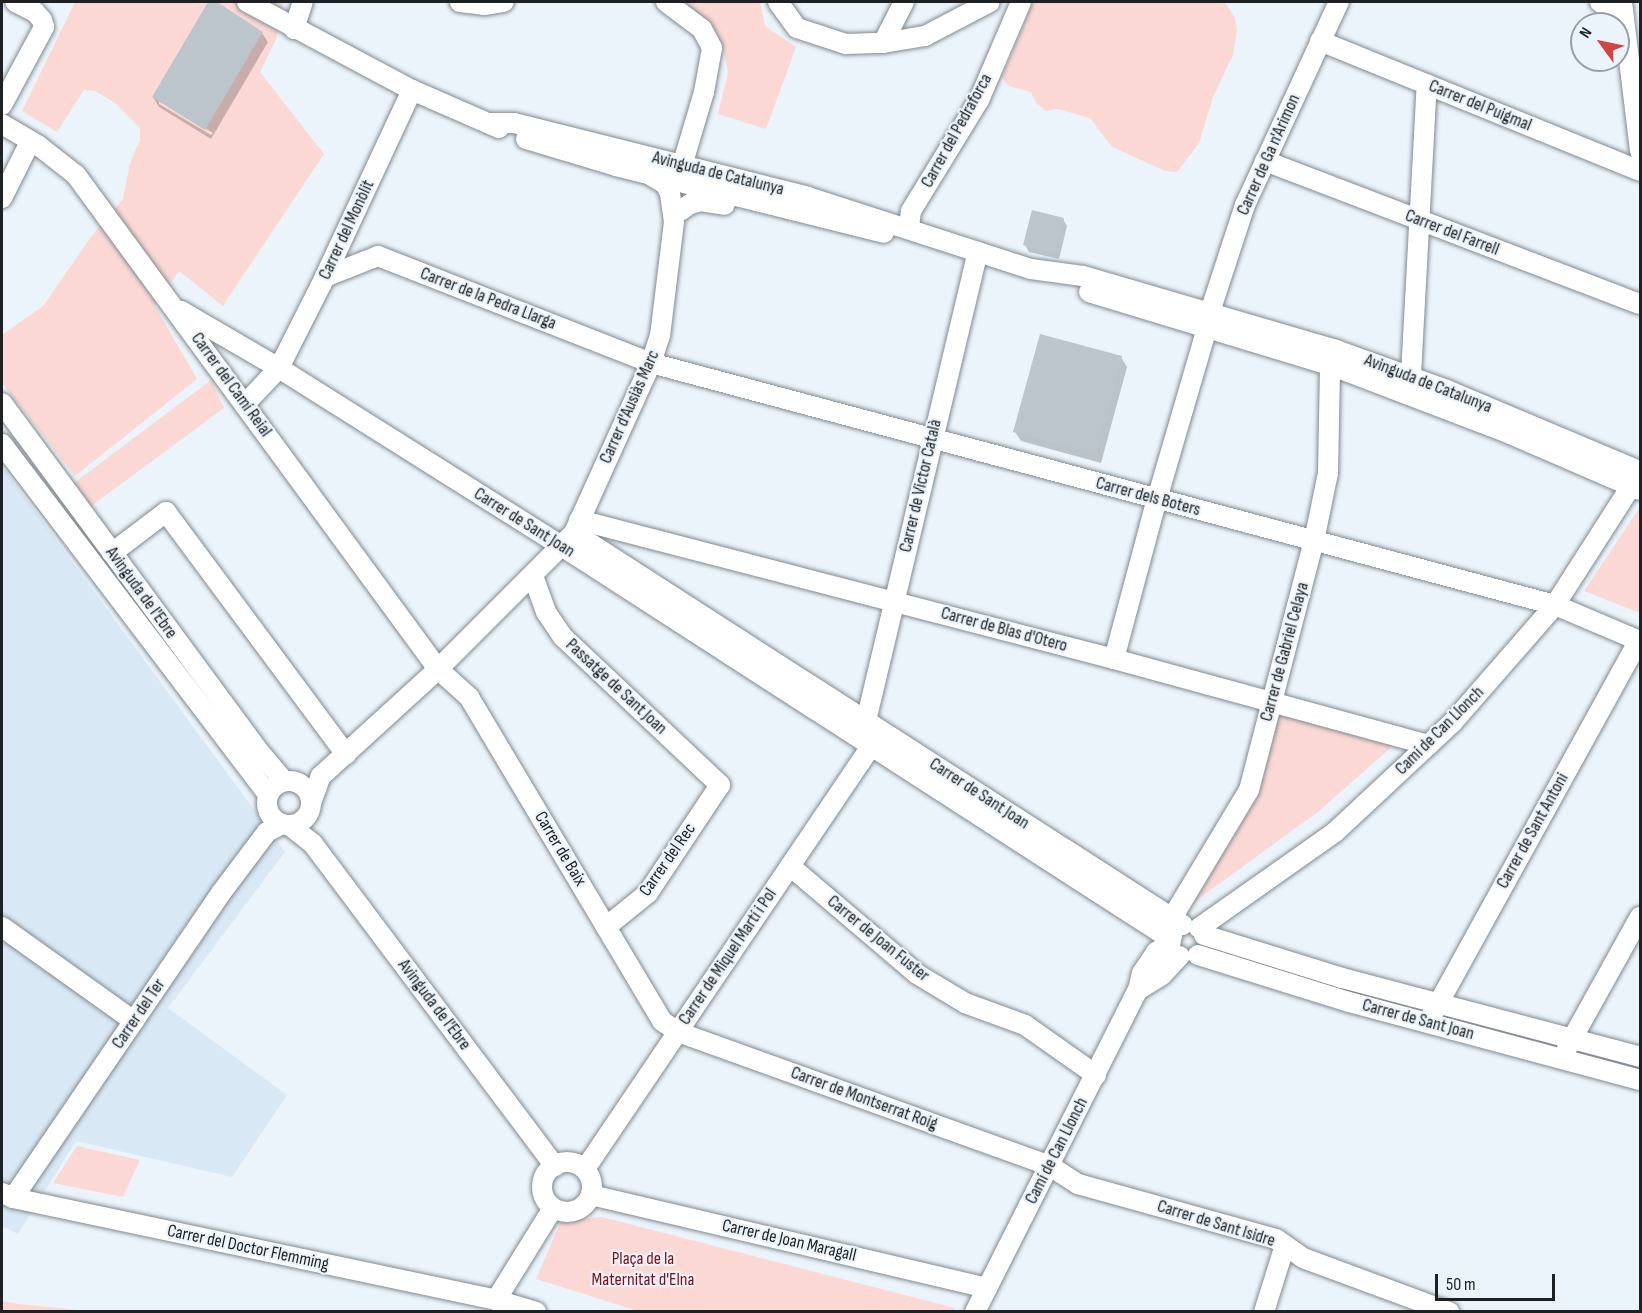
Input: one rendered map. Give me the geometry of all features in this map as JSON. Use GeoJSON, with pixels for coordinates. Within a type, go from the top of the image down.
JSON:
{"type":"FeatureCollection","features":[{"type":"Feature","properties":{"kind":"street"},"geometry":{"type":"LineString","coordinates":[[2,105],[44,27],[42,20],[35,12],[15,2]]}},
{"type":"Feature","properties":{"kind":"street","name":"Avinguda de Catalunya"},"geometry":{"type":"LineString","coordinates":[[247,2],[412,90],[509,133],[650,175],[682,174],[808,196],[909,227],[943,241],[1031,269],[1083,276],[1209,320],[1246,339],[1330,365],[1638,482]]}},
{"type":"Feature","properties":{"kind":"street"},"geometry":{"type":"LineString","coordinates":[[294,29],[303,2]]}},
{"type":"Feature","properties":{"kind":"street"},"geometry":{"type":"LineString","coordinates":[[460,2],[484,5],[504,2]]}},
{"type":"Feature","properties":{"kind":"street"},"geometry":{"type":"LineString","coordinates":[[666,2],[702,29],[712,48],[704,92],[682,174],[677,216]]}},
{"type":"Feature","properties":{"kind":"street"},"geometry":{"type":"LineString","coordinates":[[778,2],[797,28],[846,44],[883,43],[925,36],[990,2]]}},
{"type":"Feature","properties":{"kind":"street"},"geometry":{"type":"LineString","coordinates":[[883,43],[904,2]]}},
{"type":"Feature","properties":{"kind":"street","name":"Carrer del Pedraforca"},"geometry":{"type":"LineString","coordinates":[[909,227],[912,211],[979,100],[1021,2]]}},
{"type":"Feature","properties":{"kind":"street","name":"Carrer de Ga n'Arimon"},"geometry":{"type":"LineString","coordinates":[[1114,659],[1157,499],[1245,205],[1338,2]]}},
{"type":"Feature","properties":{"kind":"street"},"geometry":{"type":"LineString","coordinates":[[1600,2],[1623,10],[1641,151]]}},
{"type":"Feature","properties":{"kind":"street","name":"Carrer del Puigmal"},"geometry":{"type":"LineString","coordinates":[[1320,41],[1641,171]]}},
{"type":"Feature","properties":{"kind":"street"},"geometry":{"type":"LineString","coordinates":[[1411,375],[1427,84]]}},
{"type":"Feature","properties":{"kind":"street","name":"Carrer del Monòlit"},"geometry":{"type":"LineString","coordinates":[[245,405],[279,368],[325,277],[412,90]]}},
{"type":"Feature","properties":{"kind":"street","name":"Avinguda de Catalunya"},"geometry":{"type":"LineString","coordinates":[[489,123],[514,123],[566,136],[682,174],[750,200],[904,237],[943,241]]}},
{"type":"Feature","properties":{"kind":"street","name":"Carrer del Camí Reial"},"geometry":{"type":"LineString","coordinates":[[2,124],[76,174],[438,669]]}},
{"type":"Feature","properties":{"kind":"street"},"geometry":{"type":"LineString","coordinates":[[2,198],[30,142]]}},
{"type":"Feature","properties":{"kind":"street","name":"Carrer del Farrell"},"geometry":{"type":"LineString","coordinates":[[1265,161],[1641,303]]}},
{"type":"Feature","properties":{"kind":"street"},"geometry":{"type":"LineString","coordinates":[[682,174],[778,197],[812,215]]}},
{"type":"Feature","properties":{"kind":"street"},"geometry":{"type":"LineString","coordinates":[[650,175],[665,184],[677,216]]}},
{"type":"Feature","properties":{"kind":"street"},"geometry":{"type":"LineString","coordinates":[[677,216],[690,204],[701,201],[731,206],[750,200]]}},
{"type":"Feature","properties":{"kind":"street","name":"Carrer d'Ausiàs Marc"},"geometry":{"type":"LineString","coordinates":[[572,533],[651,363],[660,336],[677,216]]}},
{"type":"Feature","properties":{"kind":"street","name":"Carrer de Victor Català"},"geometry":{"type":"LineString","coordinates":[[866,721],[978,252]]}},
{"type":"Feature","properties":{"kind":"street","name":"Carrer de la Pedra Llarga"},"geometry":{"type":"LineString","coordinates":[[325,277],[378,256],[651,363]]}},
{"type":"Feature","properties":{"kind":"street","name":"Avinguda de Catalunya"},"geometry":{"type":"LineString","coordinates":[[1031,269],[1051,280],[1105,296],[1209,320],[1411,375],[1447,390],[1498,420],[1638,482]]}},
{"type":"Feature","properties":{"kind":"street","name":"Carrer de Sant Joan"},"geometry":{"type":"LineString","coordinates":[[173,307],[572,533],[866,721],[1185,937],[1427,1023],[1641,1080]]}},
{"type":"Feature","properties":{"kind":"street","name":"Carrer dels Boters"},"geometry":{"type":"LineString","coordinates":[[651,363],[1555,605],[1640,641]]}},
{"type":"Feature","properties":{"kind":"street","name":"Carrer de Gabriel Celaya"},"geometry":{"type":"LineString","coordinates":[[1185,937],[1249,790],[1314,541],[1328,473],[1330,365]]}},
{"type":"Feature","properties":{"kind":"street","name":"Avinguda de l'Ebre"},"geometry":{"type":"LineString","coordinates":[[2,403],[256,748],[290,782],[307,790],[314,844]]}},
{"type":"Feature","properties":{"kind":"street","name":"Avinguda de l'Ebre"},"geometry":{"type":"LineString","coordinates":[[2,444],[268,795]]}},
{"type":"Feature","properties":{"kind":"street","name":"Camí de Can Llonch"},"geometry":{"type":"LineString","coordinates":[[975,1311],[1138,990],[1162,975],[1185,937],[1335,832],[1428,746],[1483,691],[1555,605],[1638,482]]}},
{"type":"Feature","properties":{"kind":"street"},"geometry":{"type":"LineString","coordinates":[[112,553],[166,512],[346,754]]}},
{"type":"Feature","properties":{"kind":"street"},"geometry":{"type":"LineString","coordinates":[[321,776],[277,784],[268,795],[266,802],[277,824],[296,824],[309,810],[321,776],[438,669],[572,533]]}},
{"type":"Feature","properties":{"kind":"street","name":"Carrer de Sant Joan"},"geometry":{"type":"LineString","coordinates":[[572,533],[872,745],[1158,931],[1641,1057]]}},
{"type":"Feature","properties":{"kind":"street","name":"Carrer de Blas d'Otero"},"geometry":{"type":"LineString","coordinates":[[572,533],[894,601],[1428,746]]}},
{"type":"Feature","properties":{"kind":"street","name":"Passatge de Sant Joan"},"geometry":{"type":"LineString","coordinates":[[532,576],[546,612],[563,638],[720,785]]}},
{"type":"Feature","properties":{"kind":"street","name":"Carrer de Sant Antoni"},"geometry":{"type":"LineString","coordinates":[[1427,1023],[1640,641]]}},
{"type":"Feature","properties":{"kind":"street","name":"Carrer de Baix"},"geometry":{"type":"LineString","coordinates":[[438,669],[469,697],[662,1022],[678,1032]]}},
{"type":"Feature","properties":{"kind":"street"},"geometry":{"type":"LineString","coordinates":[[866,721],[872,745]]}},
{"type":"Feature","properties":{"kind":"street","name":"Carrer de Miquel Martí i Pol"},"geometry":{"type":"LineString","coordinates":[[585,1169],[872,745]]}},
{"type":"Feature","properties":{"kind":"street","name":"Carrer del Rec"},"geometry":{"type":"LineString","coordinates":[[606,927],[648,893],[720,785]]}},
{"type":"Feature","properties":{"kind":"street","name":"Avinguda de l'Ebre"},"geometry":{"type":"LineString","coordinates":[[277,824],[314,844],[555,1166]]}},
{"type":"Feature","properties":{"kind":"street","name":"Carrer del Ter"},"geometry":{"type":"LineString","coordinates":[[7,1196],[277,824]]}},
{"type":"Feature","properties":{"kind":"street","name":"Carrer de Joan Fuster"},"geometry":{"type":"LineString","coordinates":[[790,866],[916,974],[965,1004],[1025,1025],[1096,1076]]}},
{"type":"Feature","properties":{"kind":"street"},"geometry":{"type":"LineString","coordinates":[[1560,1059],[1641,917]]}},
{"type":"Feature","properties":{"kind":"street"},"geometry":{"type":"LineString","coordinates":[[2,927],[134,1021]]}},
{"type":"Feature","properties":{"kind":"street","name":"Carrer de Montserrat Roig"},"geometry":{"type":"LineString","coordinates":[[678,1032],[1050,1166]]}},
{"type":"Feature","properties":{"kind":"street"},"geometry":{"type":"LineString","coordinates":[[567,1162],[585,1169],[592,1186],[591,1194],[579,1209],[562,1212],[553,1208],[547,1202],[543,1190],[547,1173],[555,1166],[567,1162]]}},
{"type":"Feature","properties":{"kind":"street","name":"Carrer de Sant Isidre"},"geometry":{"type":"LineString","coordinates":[[1050,1166],[1078,1184],[1276,1239],[1304,1258],[1449,1311]]}},
{"type":"Feature","properties":{"kind":"street","name":"Carrer de Joan Maragall"},"geometry":{"type":"LineString","coordinates":[[591,1194],[987,1288]]}},
{"type":"Feature","properties":{"kind":"street","name":"Carrer del Doctor Flemming"},"geometry":{"type":"LineString","coordinates":[[7,1196],[496,1300],[537,1311]]}},
{"type":"Feature","properties":{"kind":"street"},"geometry":{"type":"LineString","coordinates":[[496,1300],[553,1208]]}},
{"type":"Feature","properties":{"kind":"street"},"geometry":{"type":"LineString","coordinates":[[1264,1311],[1285,1245]]}},
{"type":"Feature","properties":{"kind":"shaded area"},"geometry":{"type":"Polygon","coordinates":[[[2,466],[285,852],[168,1008],[287,1095],[232,1177],[76,1141],[18,1234],[2,1226],[2,466]]]}},
{"type":"Feature","properties":{"kind":"green space"},"geometry":{"type":"Polygon","coordinates":[[[75,2],[283,2],[277,37],[260,72],[324,154],[223,306],[179,271],[155,306],[197,379],[75,476],[2,383],[2,335],[43,306],[91,237],[123,199],[130,163],[140,140],[140,128],[115,103],[95,91],[84,90],[57,132],[22,111],[75,2]]]}},
{"type":"Feature","properties":{"kind":"green space"},"geometry":{"type":"Polygon","coordinates":[[[679,2],[760,2],[765,26],[796,47],[766,129],[718,114],[728,72],[723,48],[711,27],[679,2]]]}},
{"type":"Feature","properties":{"kind":"green space"},"geometry":{"type":"Polygon","coordinates":[[[1033,2],[1225,2],[1235,18],[1237,30],[1233,55],[1213,97],[1199,143],[1177,172],[1165,171],[1112,147],[1090,118],[1058,109],[1046,111],[1036,103],[1031,92],[1009,86],[1002,78],[1033,2]]]}},
{"type":"Feature","properties":{"kind":"green space"},"geometry":{"type":"Polygon","coordinates":[[[211,380],[224,408],[90,507],[74,483],[211,380]]]}},
{"type":"Feature","properties":{"kind":"green space"},"geometry":{"type":"Polygon","coordinates":[[[1640,507],[1640,613],[1584,591],[1640,507]]]}},
{"type":"Feature","properties":{"kind":"green space"},"geometry":{"type":"Polygon","coordinates":[[[1275,711],[1396,743],[1319,811],[1186,908],[1275,711]]]}},
{"type":"Feature","properties":{"kind":"green space"},"geometry":{"type":"Polygon","coordinates":[[[77,1146],[140,1160],[123,1197],[53,1183],[77,1146]]]}},
{"type":"Feature","properties":{"kind":"green space","name":"Plaça de la Maternitat d'Elna"},"geometry":{"type":"Polygon","coordinates":[[[602,1217],[955,1308],[953,1312],[638,1311],[536,1279],[561,1221],[602,1217]]]}},
{"type":"Feature","properties":{"kind":"green space"},"geometry":{"type":"Polygon","coordinates":[[[2,1301],[19,1304],[88,1311],[2,1311],[2,1301]]]}},
{"type":"Feature","properties":{"kind":"building"},"geometry":{"type":"Polygon","coordinates":[[[208,2],[217,2],[263,32],[205,130],[152,97],[208,2]]]}},
{"type":"Feature","properties":{"kind":"building"},"geometry":{"type":"Polygon","coordinates":[[[1032,210],[1064,218],[1055,253],[1023,245],[1032,210]]]}},
{"type":"Feature","properties":{"kind":"building"},"geometry":{"type":"Polygon","coordinates":[[[1040,334],[1122,356],[1096,454],[1013,432],[1040,334]]]}}]}
